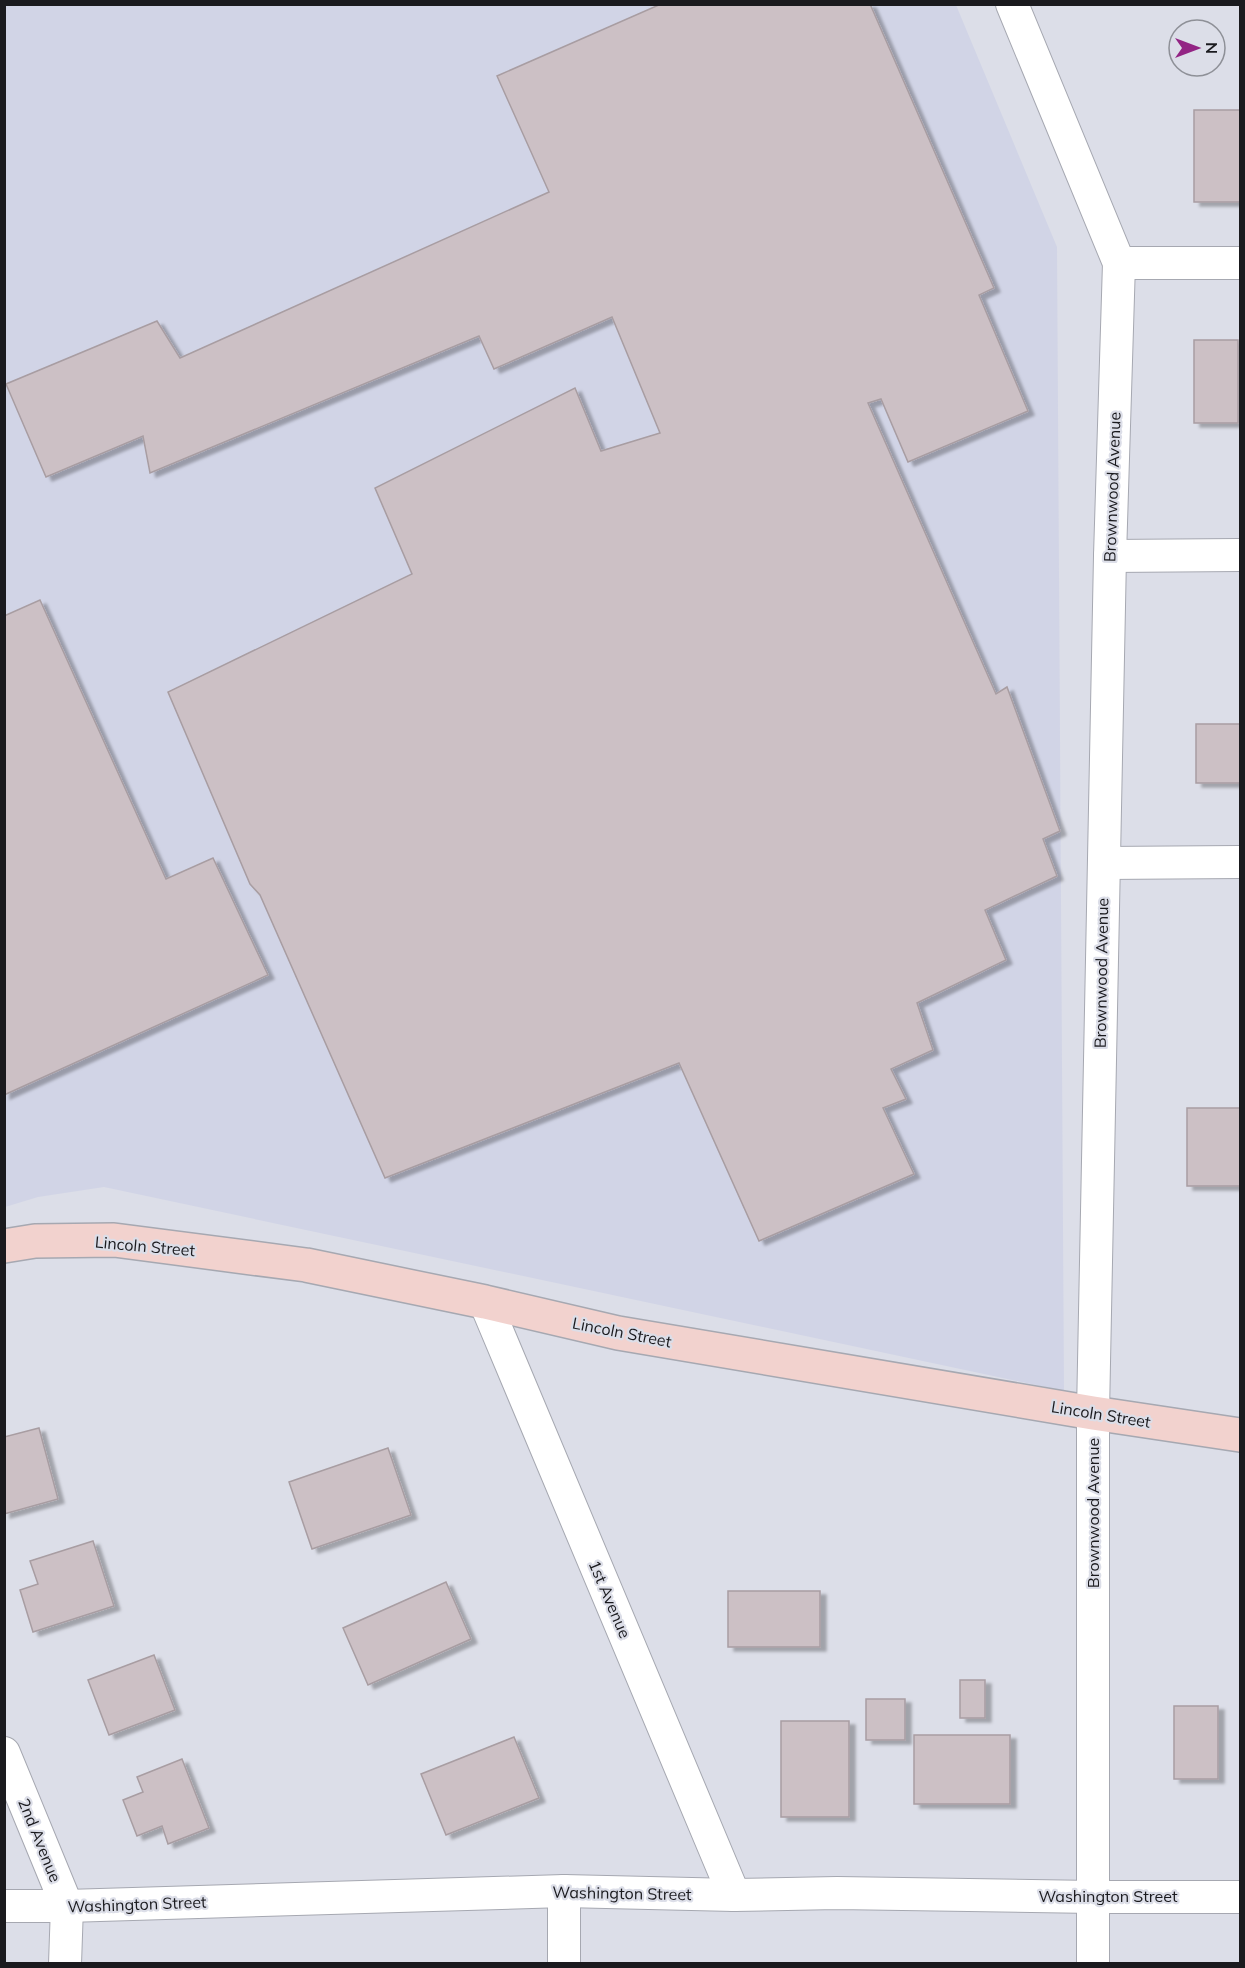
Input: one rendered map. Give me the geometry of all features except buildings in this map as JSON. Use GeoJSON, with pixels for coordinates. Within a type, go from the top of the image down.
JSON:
{"type":"FeatureCollection","features":[{"type":"Feature","properties":{"kind":"street","name":"Brownwood Avenue"},"geometry":{"type":"LineString","coordinates":[[1012,4],[1119,263],[1110,556],[1092,1413],[1093,1964]]}},
{"type":"Feature","properties":{"kind":"street"},"geometry":{"type":"LineString","coordinates":[[1119,263],[1240,263]]}},
{"type":"Feature","properties":{"kind":"street"},"geometry":{"type":"LineString","coordinates":[[1110,556],[1240,555]]}},
{"type":"Feature","properties":{"kind":"street"},"geometry":{"type":"LineString","coordinates":[[1104,863],[1240,862]]}},
{"type":"Feature","properties":{"kind":"street","name":"Lincoln Street"},"geometry":{"type":"LineString","coordinates":[[4,1246],[35,1241],[114,1240],[306,1265],[485,1302],[618,1333],[1092,1413],[1240,1435]]}},
{"type":"Feature","properties":{"kind":"street","name":"1st Avenue"},"geometry":{"type":"LineString","coordinates":[[485,1302],[734,1895]]}},
{"type":"Feature","properties":{"kind":"street","name":"2nd Avenue"},"geometry":{"type":"LineString","coordinates":[[4,1753],[66,1906],[65,1964]]}},
{"type":"Feature","properties":{"kind":"street"},"geometry":{"type":"LineString","coordinates":[[564,1891],[564,1964]]}},
{"type":"Feature","properties":{"kind":"street","name":"Washington Street"},"geometry":{"type":"LineString","coordinates":[[4,1906],[564,1891],[734,1895],[837,1893],[1240,1897]]}},
{"type":"Feature","properties":{"kind":"shaded area"},"geometry":{"type":"Polygon","coordinates":[[[5,5],[956,5],[1057,247],[1064,1391],[104,1187],[38,1197],[5,1207],[5,5]]]}}]}
